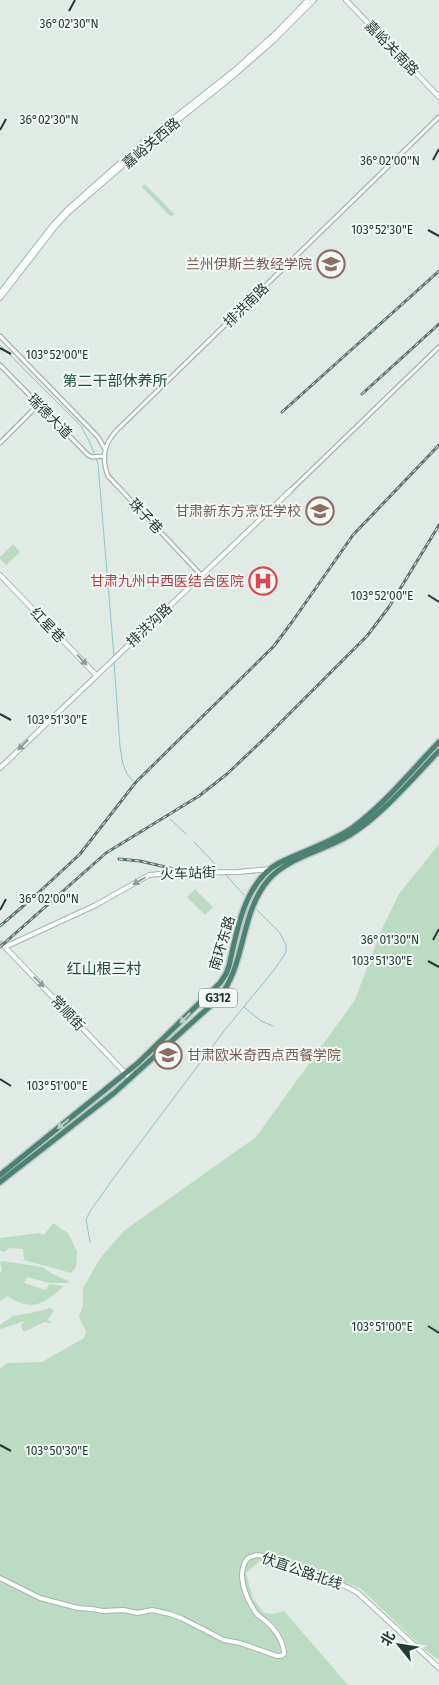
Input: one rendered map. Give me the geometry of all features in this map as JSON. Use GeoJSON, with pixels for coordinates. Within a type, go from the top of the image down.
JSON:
{"type":"FeatureCollection","features":[{"type":"Feature","properties":{"kind":"highway","name":"南环东路"},"geometry":{"type":"LineString","coordinates":[[0,1175],[125,1074],[223,980],[229,966],[246,902],[251,891],[270,869],[350,829],[375,809],[439,742]]}},
{"type":"Feature","properties":{"kind":"highway","name":"南环东路"},"geometry":{"type":"LineString","coordinates":[[0,1182],[114,1093],[218,999],[226,989],[232,976],[249,914],[256,896],[278,870],[352,834],[377,814],[439,751]]}},
{"type":"Feature","properties":{"kind":"main road","name":"嘉峪关西路"},"geometry":{"type":"LineString","coordinates":[[0,293],[53,225],[78,200],[146,140],[236,69],[277,32],[308,0]]}},
{"type":"Feature","properties":{"kind":"main road","name":"嘉峪关西路"},"geometry":{"type":"LineString","coordinates":[[0,298],[70,211],[149,143],[226,82],[272,42],[314,0]]}},
{"type":"Feature","properties":{"kind":"main road","name":"嘉峪关南路"},"geometry":{"type":"LineString","coordinates":[[346,0],[439,97]]}},
{"type":"Feature","properties":{"kind":"main road","name":"排洪沟路"},"geometry":{"type":"LineString","coordinates":[[0,768],[291,490]]}},
{"type":"Feature","properties":{"kind":"main road","name":"红星巷"},"geometry":{"type":"LineString","coordinates":[[0,575],[96,675]]}},
{"type":"Feature","properties":{"kind":"main road","name":"火车站街"},"geometry":{"type":"LineString","coordinates":[[5,947],[96,906],[149,875],[278,870]]}},
{"type":"Feature","properties":{"kind":"main road","name":"常顺街"},"geometry":{"type":"LineString","coordinates":[[5,947],[130,1079]]}},
{"type":"Feature","properties":{"kind":"main road","name":"伏直公路北线"},"geometry":{"type":"LineString","coordinates":[[0,1578],[40,1598],[78,1608],[92,1608],[103,1611],[124,1610],[137,1613],[152,1610],[170,1614],[224,1640],[240,1642],[281,1656],[284,1654],[284,1646],[267,1622],[257,1615],[246,1596],[242,1579],[242,1569],[248,1558],[256,1555],[264,1556],[346,1585],[358,1593],[439,1668]]}},
{"type":"Feature","properties":{"kind":"street","name":"排洪南路"},"geometry":{"type":"LineString","coordinates":[[105,450],[108,439],[439,117]]}},
{"type":"Feature","properties":{"kind":"street","name":"瑞德大道"},"geometry":{"type":"LineString","coordinates":[[0,336],[98,436],[105,450]]}},
{"type":"Feature","properties":{"kind":"street"},"geometry":{"type":"LineString","coordinates":[[291,490],[439,347]]}},
{"type":"Feature","properties":{"kind":"street","name":"瑞德大道"},"geometry":{"type":"LineString","coordinates":[[0,365],[88,455],[92,457],[105,456]]}},
{"type":"Feature","properties":{"kind":"street"},"geometry":{"type":"LineString","coordinates":[[0,443],[39,404]]}},
{"type":"Feature","properties":{"kind":"street","name":"珠子巷"},"geometry":{"type":"LineString","coordinates":[[105,450],[108,476],[201,575]]}},
{"type":"Feature","properties":{"kind":"green space"},"geometry":{"type":"Polygon","coordinates":[[[145,184],[174,214],[171,217],[142,187],[145,184]]]}},
{"type":"Feature","properties":{"kind":"green space"},"geometry":{"type":"Polygon","coordinates":[[[13,544],[20,552],[6,565],[0,557],[13,544]]]}},
{"type":"Feature","properties":{"kind":"green space"},"geometry":{"type":"Polygon","coordinates":[[[439,844],[439,1660],[423,1648],[361,1589],[291,1563],[260,1561],[246,1573],[253,1599],[264,1613],[273,1614],[284,1611],[348,1685],[0,1685],[0,1369],[7,1363],[42,1362],[84,1338],[86,1331],[79,1317],[83,1306],[83,1288],[101,1257],[125,1230],[256,1137],[355,1000],[380,933],[399,894],[439,844]]]}},
{"type":"Feature","properties":{"kind":"green space"},"geometry":{"type":"Polygon","coordinates":[[[195,889],[213,907],[205,915],[187,897],[195,889]]]}},
{"type":"Feature","properties":{"kind":"green space"},"geometry":{"type":"Polygon","coordinates":[[[53,1223],[68,1233],[77,1252],[76,1267],[71,1273],[24,1260],[23,1249],[9,1248],[5,1252],[0,1251],[0,1238],[39,1233],[44,1235],[53,1223]]]}},
{"type":"Feature","properties":{"kind":"green space"},"geometry":{"type":"Polygon","coordinates":[[[2,1261],[43,1267],[69,1283],[49,1283],[27,1277],[24,1283],[46,1290],[49,1284],[64,1286],[51,1297],[38,1304],[24,1304],[8,1296],[0,1301],[0,1273],[2,1270],[0,1263],[2,1261]]]}},
{"type":"Feature","properties":{"kind":"green space"},"geometry":{"type":"Polygon","coordinates":[[[50,1308],[54,1311],[48,1319],[51,1323],[44,1322],[26,1331],[23,1331],[21,1325],[26,1321],[0,1329],[0,1325],[13,1316],[50,1308]]]}},
{"type":"Feature","properties":{"kind":"waterway"},"geometry":{"type":"LineString","coordinates":[[0,345],[81,426],[98,464],[114,657]]}},
{"type":"Feature","properties":{"kind":"waterway"},"geometry":{"type":"LineString","coordinates":[[114,661],[120,747],[123,764],[127,774],[133,781]]}},
{"type":"Feature","properties":{"kind":"waterway"},"geometry":{"type":"LineString","coordinates":[[170,819],[186,834]]}},
{"type":"Feature","properties":{"kind":"waterway"},"geometry":{"type":"LineString","coordinates":[[194,842],[216,865]]}},
{"type":"Feature","properties":{"kind":"waterway"},"geometry":{"type":"LineString","coordinates":[[226,875],[244,895]]}},
{"type":"Feature","properties":{"kind":"waterway"},"geometry":{"type":"LineString","coordinates":[[90,1242],[86,1219],[91,1210],[224,1031],[274,970],[286,952],[286,945],[280,933],[256,909]]}},
{"type":"Feature","properties":{"kind":"waterway"},"geometry":{"type":"LineString","coordinates":[[244,1007],[261,1021],[273,1026]]}},
{"type":"Feature","properties":{"kind":"tunnel"},"geometry":{"type":"LineString","coordinates":[[0,941],[5,947]]}},
{"type":"Feature","properties":{"kind":"railway"},"geometry":{"type":"LineString","coordinates":[[282,412],[439,271]]}},
{"type":"Feature","properties":{"kind":"railway"},"geometry":{"type":"LineString","coordinates":[[362,394],[439,324]]}},
{"type":"Feature","properties":{"kind":"railway"},"geometry":{"type":"LineString","coordinates":[[0,926],[80,854],[136,782],[274,646],[353,535],[439,445]]}},
{"type":"Feature","properties":{"kind":"railway"},"geometry":{"type":"LineString","coordinates":[[0,947],[106,853],[199,796],[227,774],[266,737],[367,636],[389,607],[439,525]]}},
{"type":"Feature","properties":{"kind":"railway"},"geometry":{"type":"LineString","coordinates":[[119,859],[140,861],[178,870],[214,867]]}},
{"type":"Feature","properties":{"kind":"place","name":"兰州伊斯兰教经学院"},"geometry":{"type":"Point","coordinates":[331,264]}},
{"type":"Feature","properties":{"kind":"place","name":"甘肃新东方烹饪学校"},"geometry":{"type":"Point","coordinates":[320,511]}},
{"type":"Feature","properties":{"kind":"place","name":"甘肃九州中西医结合医院"},"geometry":{"type":"Point","coordinates":[263,581]}},
{"type":"Feature","properties":{"kind":"place","name":"甘肃欧米奇西点西餐学院"},"geometry":{"type":"Point","coordinates":[168,1055]}},
{"type":"Feature","properties":{"kind":"district","name":"第二干部休养所"},"geometry":{"type":"Point","coordinates":[115,381]}},
{"type":"Feature","properties":{"kind":"district","name":"红山根三村"},"geometry":{"type":"Point","coordinates":[104,969]}}]}
